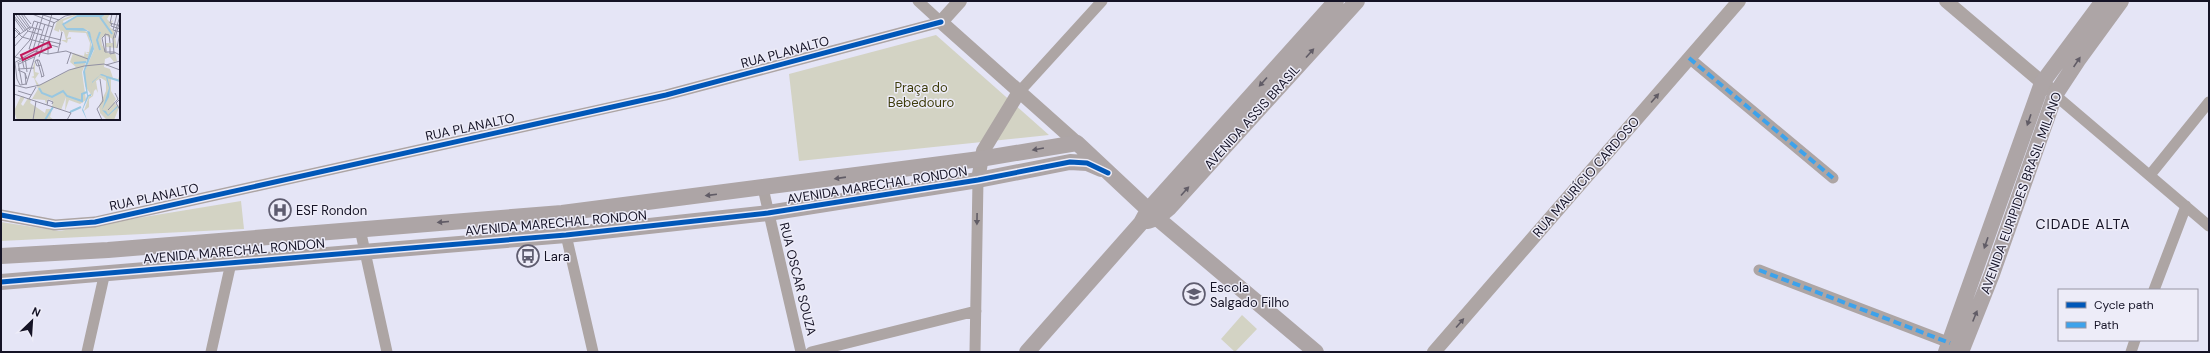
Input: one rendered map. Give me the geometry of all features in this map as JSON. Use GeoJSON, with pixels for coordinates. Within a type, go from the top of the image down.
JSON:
{"type":"FeatureCollection","features":[{"type":"Feature","properties":{"kind":"main road","name":"AVENIDA ASSIS BRASIL"},"geometry":{"type":"LineString","coordinates":[[1217,144],[1336,1]]}},
{"type":"Feature","properties":{"kind":"main road","name":"AVENIDA ASSIS BRASIL"},"geometry":{"type":"LineString","coordinates":[[1027,352],[1217,144],[1357,1]]}},
{"type":"Feature","properties":{"kind":"main road","name":"AVENIDA EURIPIDES BRASIL MILANO"},"geometry":{"type":"LineString","coordinates":[[1984,272],[2042,83],[2103,1]]}},
{"type":"Feature","properties":{"kind":"main road","name":"AVENIDA EURIPIDES BRASIL MILANO"},"geometry":{"type":"LineString","coordinates":[[1952,349],[2055,95],[2078,60],[2121,1]]}},
{"type":"Feature","properties":{"kind":"main road"},"geometry":{"type":"LineString","coordinates":[[1323,15],[1334,26]]}},
{"type":"Feature","properties":{"kind":"main road"},"geometry":{"type":"LineString","coordinates":[[1077,143],[1108,173],[1149,217],[1316,352]]}},
{"type":"Feature","properties":{"kind":"main road","name":"AVENIDA MARECHAL RONDON"},"geometry":{"type":"LineString","coordinates":[[1,256],[562,213],[980,159],[1077,143]]}},
{"type":"Feature","properties":{"kind":"main road","name":"AVENIDA MARECHAL RONDON"},"geometry":{"type":"LineString","coordinates":[[1,282],[105,272],[566,235],[768,213],[978,180],[1070,162],[1087,163],[1108,173]]}},
{"type":"Feature","properties":{"kind":"street"},"geometry":{"type":"LineString","coordinates":[[918,1],[1077,143]]}},
{"type":"Feature","properties":{"kind":"street"},"geometry":{"type":"LineString","coordinates":[[941,22],[960,1]]}},
{"type":"Feature","properties":{"kind":"street"},"geometry":{"type":"LineString","coordinates":[[980,159],[987,143],[1019,92],[1102,1]]}},
{"type":"Feature","properties":{"kind":"street","name":"RUA MAURÍCIO CARDOSO"},"geometry":{"type":"LineString","coordinates":[[1434,352],[1739,1]]}},
{"type":"Feature","properties":{"kind":"street"},"geometry":{"type":"LineString","coordinates":[[1946,1],[2209,226]]}},
{"type":"Feature","properties":{"kind":"street","name":"RUA PLANALTO"},"geometry":{"type":"LineString","coordinates":[[1,215],[56,225],[94,222],[666,95],[941,22]]}},
{"type":"Feature","properties":{"kind":"street"},"geometry":{"type":"LineString","coordinates":[[1689,58],[1833,178]]}},
{"type":"Feature","properties":{"kind":"street"},"geometry":{"type":"LineString","coordinates":[[2150,176],[2209,102]]}},
{"type":"Feature","properties":{"kind":"street","name":"AVENIDA MARECHAL RONDON"},"geometry":{"type":"LineString","coordinates":[[978,180],[980,159]]}},
{"type":"Feature","properties":{"kind":"street"},"geometry":{"type":"LineString","coordinates":[[975,352],[978,180]]}},
{"type":"Feature","properties":{"kind":"street"},"geometry":{"type":"LineString","coordinates":[[763,188],[768,213]]}},
{"type":"Feature","properties":{"kind":"street"},"geometry":{"type":"LineString","coordinates":[[2154,289],[2186,206]]}},
{"type":"Feature","properties":{"kind":"street","name":"RUA OSCAR SOUZA"},"geometry":{"type":"LineString","coordinates":[[768,213],[801,352]]}},
{"type":"Feature","properties":{"kind":"street"},"geometry":{"type":"LineString","coordinates":[[360,229],[387,352]]}},
{"type":"Feature","properties":{"kind":"street"},"geometry":{"type":"LineString","coordinates":[[566,235],[593,352]]}},
{"type":"Feature","properties":{"kind":"street","name":"AVENIDA MARECHAL RONDON"},"geometry":{"type":"LineString","coordinates":[[231,263],[232,239]]}},
{"type":"Feature","properties":{"kind":"street"},"geometry":{"type":"LineString","coordinates":[[211,352],[231,263]]}},
{"type":"Feature","properties":{"kind":"street"},"geometry":{"type":"LineString","coordinates":[[1759,270],[1952,349]]}},
{"type":"Feature","properties":{"kind":"street"},"geometry":{"type":"LineString","coordinates":[[87,352],[105,272]]}},
{"type":"Feature","properties":{"kind":"street"},"geometry":{"type":"LineString","coordinates":[[811,352],[976,311]]}},
{"type":"Feature","properties":{"kind":"street"},"geometry":{"type":"LineString","coordinates":[[2131,352],[2135,341]]}},
{"type":"Feature","properties":{"kind":"green space","name":"Praça do Bebedouro"},"geometry":{"type":"Polygon","coordinates":[[[936,35],[1049,135],[799,161],[789,74],[936,35]]]}},
{"type":"Feature","properties":{"kind":"green space"},"geometry":{"type":"Polygon","coordinates":[[[241,201],[244,229],[1,241],[1,222],[59,231],[241,201]]]}},
{"type":"Feature","properties":{"kind":"green space"},"geometry":{"type":"Polygon","coordinates":[[[1242,315],[1257,329],[1235,352],[1221,339],[1242,315]]]}},
{"type":"Feature","properties":{"kind":"marked path"},"geometry":{"type":"LineString","coordinates":[[1689,58],[1833,178]]}},
{"type":"Feature","properties":{"kind":"marked path"},"geometry":{"type":"LineString","coordinates":[[1759,270],[1950,343]]}},
{"type":"Feature","properties":{"kind":"cycle path"},"geometry":{"type":"LineString","coordinates":[[1,215],[55,225],[95,222],[666,95],[941,22]]}},
{"type":"Feature","properties":{"kind":"cycle path"},"geometry":{"type":"LineString","coordinates":[[1,282],[566,235],[768,213],[978,180],[1070,162],[1087,163],[1108,173]]}},
{"type":"Feature","properties":{"kind":"place","name":"ESF Rondon"},"geometry":{"type":"Point","coordinates":[280,210]}},
{"type":"Feature","properties":{"kind":"place","name":"Lara"},"geometry":{"type":"Point","coordinates":[528,256]}},
{"type":"Feature","properties":{"kind":"place","name":"Escola Salgado Filho"},"geometry":{"type":"Point","coordinates":[1194,294]}},
{"type":"Feature","properties":{"kind":"district","name":"CIDADE ALTA"},"geometry":{"type":"Point","coordinates":[2083,224]}}]}
